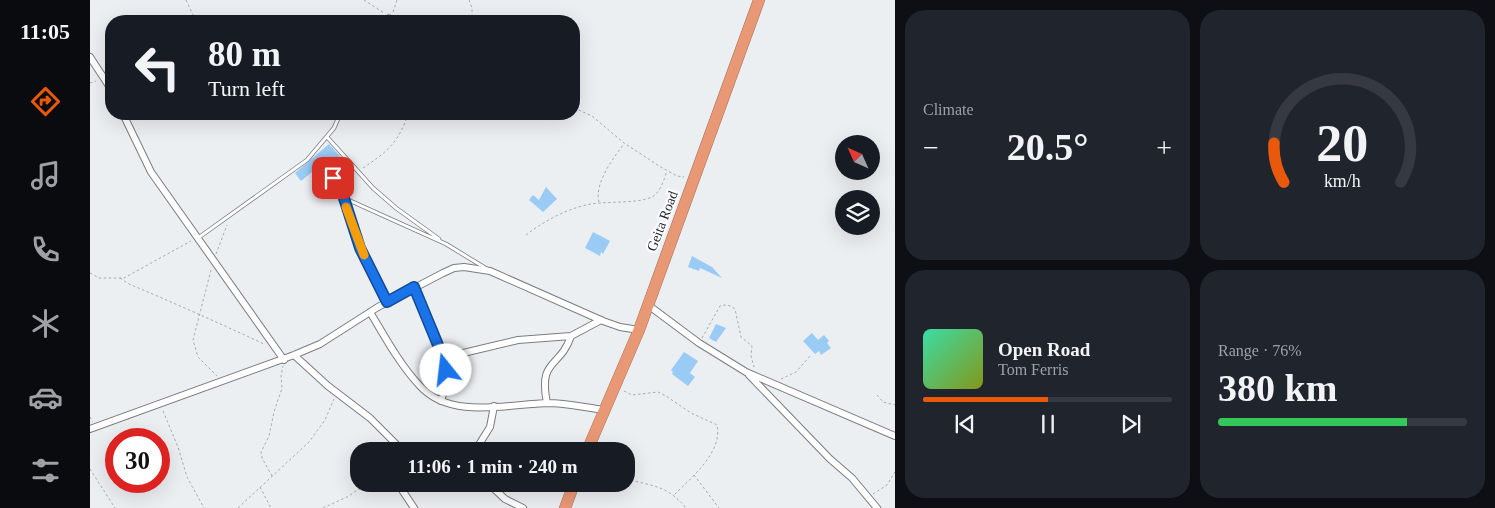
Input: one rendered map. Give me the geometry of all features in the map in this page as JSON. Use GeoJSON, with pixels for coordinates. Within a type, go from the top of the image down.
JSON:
{"type":"FeatureCollection","features":[{"type":"Feature","properties":{"kind":"highway","name":"Geita Road"},"geometry":{"type":"LineString","coordinates":[[592,442],[639,330],[646,304],[759,0]]}},
{"type":"Feature","properties":{"kind":"highway"},"geometry":{"type":"LineString","coordinates":[[565,508],[571,492]]}},
{"type":"Feature","properties":{"kind":"street"},"geometry":{"type":"LineString","coordinates":[[90,57],[105,81]]}},
{"type":"Feature","properties":{"kind":"street"},"geometry":{"type":"LineString","coordinates":[[126,120],[151,172],[284,360]]}},
{"type":"Feature","properties":{"kind":"street"},"geometry":{"type":"LineString","coordinates":[[90,429],[284,360],[320,344],[387,302],[454,268],[471,267],[490,271],[601,320],[620,327],[639,330]]}},
{"type":"Feature","properties":{"kind":"street"},"geometry":{"type":"LineString","coordinates":[[414,287],[440,350],[446,370],[446,385],[441,401]]}},
{"type":"Feature","properties":{"kind":"street"},"geometry":{"type":"LineString","coordinates":[[646,304],[700,343],[746,372],[895,436]]}},
{"type":"Feature","properties":{"kind":"street"},"geometry":{"type":"LineString","coordinates":[[370,312],[420,387],[441,401],[459,406],[562,403],[606,410]]}},
{"type":"Feature","properties":{"kind":"street"},"geometry":{"type":"LineString","coordinates":[[440,350],[455,355],[518,340],[571,336],[601,320]]}},
{"type":"Feature","properties":{"kind":"street"},"geometry":{"type":"LineString","coordinates":[[548,403],[545,384],[546,370],[567,347],[571,336]]}},
{"type":"Feature","properties":{"kind":"street"},"geometry":{"type":"LineString","coordinates":[[294,355],[380,428],[393,442]]}},
{"type":"Feature","properties":{"kind":"street"},"geometry":{"type":"LineString","coordinates":[[746,372],[830,459],[852,478],[877,508]]}},
{"type":"Feature","properties":{"kind":"street"},"geometry":{"type":"LineString","coordinates":[[481,442],[490,427],[494,406]]}},
{"type":"Feature","properties":{"kind":"street"},"geometry":{"type":"LineString","coordinates":[[403,492],[414,508]]}},
{"type":"Feature","properties":{"kind":"street"},"geometry":{"type":"LineString","coordinates":[[498,492],[505,499],[522,508]]}},
{"type":"Feature","properties":{"kind":"lane"},"geometry":{"type":"LineString","coordinates":[[198,238],[307,160],[339,120]]}},
{"type":"Feature","properties":{"kind":"lane"},"geometry":{"type":"LineString","coordinates":[[327,137],[396,208],[446,244],[490,271]]}},
{"type":"Feature","properties":{"kind":"lane"},"geometry":{"type":"LineString","coordinates":[[323,169],[340,187],[360,248],[387,302]]}},
{"type":"Feature","properties":{"kind":"lane"},"geometry":{"type":"LineString","coordinates":[[344,198],[446,244]]}},
{"type":"Feature","properties":{"kind":"path"},"geometry":{"type":"LineString","coordinates":[[186,0],[193,15]]}},
{"type":"Feature","properties":{"kind":"path"},"geometry":{"type":"LineString","coordinates":[[364,0],[387,15]]}},
{"type":"Feature","properties":{"kind":"path"},"geometry":{"type":"LineString","coordinates":[[390,15],[395,9],[397,0]]}},
{"type":"Feature","properties":{"kind":"path"},"geometry":{"type":"LineString","coordinates":[[470,0],[472,15]]}},
{"type":"Feature","properties":{"kind":"path"},"geometry":{"type":"LineString","coordinates":[[580,111],[592,116],[624,143],[667,171],[677,176],[694,179]]}},
{"type":"Feature","properties":{"kind":"path"},"geometry":{"type":"LineString","coordinates":[[358,171],[393,145],[402,132],[406,120]]}},
{"type":"Feature","properties":{"kind":"path"},"geometry":{"type":"LineString","coordinates":[[599,203],[597,192],[599,186],[610,162],[624,143]]}},
{"type":"Feature","properties":{"kind":"path"},"geometry":{"type":"LineString","coordinates":[[526,235],[538,226],[562,214],[590,204],[617,203],[651,197],[657,192],[667,171]]}},
{"type":"Feature","properties":{"kind":"path"},"geometry":{"type":"LineString","coordinates":[[223,382],[198,357],[194,350],[193,340],[199,313],[225,232],[228,216]]}},
{"type":"Feature","properties":{"kind":"path"},"geometry":{"type":"LineString","coordinates":[[90,273],[99,278],[129,276],[198,238]]}},
{"type":"Feature","properties":{"kind":"path"},"geometry":{"type":"LineString","coordinates":[[120,278],[129,284],[199,313],[237,333],[274,348]]}},
{"type":"Feature","properties":{"kind":"path"},"geometry":{"type":"LineString","coordinates":[[700,343],[720,306],[725,304],[735,309],[741,337],[752,346],[750,356],[753,366],[768,381],[796,372],[811,355]]}},
{"type":"Feature","properties":{"kind":"path"},"geometry":{"type":"LineString","coordinates":[[272,477],[262,458],[262,452],[269,436],[282,388],[281,376],[284,360]]}},
{"type":"Feature","properties":{"kind":"path"},"geometry":{"type":"LineString","coordinates":[[618,381],[625,393],[632,395],[658,392],[691,413],[717,425],[719,433],[717,440],[694,475],[674,495]]}},
{"type":"Feature","properties":{"kind":"path"},"geometry":{"type":"LineString","coordinates":[[238,508],[286,465],[314,435],[325,420],[336,392]]}},
{"type":"Feature","properties":{"kind":"path"},"geometry":{"type":"LineString","coordinates":[[877,395],[883,402],[895,406]]}},
{"type":"Feature","properties":{"kind":"path"},"geometry":{"type":"LineString","coordinates":[[159,404],[178,447],[192,490],[204,508]]}},
{"type":"Feature","properties":{"kind":"path"},"geometry":{"type":"LineString","coordinates":[[90,469],[115,508]]}},
{"type":"Feature","properties":{"kind":"path"},"geometry":{"type":"LineString","coordinates":[[868,497],[887,485],[895,472]]}},
{"type":"Feature","properties":{"kind":"path"},"geometry":{"type":"LineString","coordinates":[[694,475],[719,508]]}},
{"type":"Feature","properties":{"kind":"path"},"geometry":{"type":"LineString","coordinates":[[635,481],[649,483],[674,495],[686,508]]}},
{"type":"Feature","properties":{"kind":"path"},"geometry":{"type":"LineString","coordinates":[[260,487],[271,508]]}},
{"type":"Feature","properties":{"kind":"path"},"geometry":{"type":"LineString","coordinates":[[323,508],[354,492]]}},
{"type":"Feature","properties":{"kind":"building"},"geometry":{"type":"Polygon","coordinates":[[[329,144],[351,169],[345,175],[329,158],[301,181],[295,173],[329,144]]]}},
{"type":"Feature","properties":{"kind":"building"},"geometry":{"type":"Polygon","coordinates":[[[546,187],[557,199],[543,212],[529,200],[533,195],[539,200],[546,187]]]}},
{"type":"Feature","properties":{"kind":"building"},"geometry":{"type":"Polygon","coordinates":[[[593,232],[610,241],[600,256],[585,248],[593,232]]]}},
{"type":"Feature","properties":{"kind":"building"},"geometry":{"type":"Polygon","coordinates":[[[692,256],[712,267],[722,278],[700,268],[699,271],[688,267],[692,256]]]}},
{"type":"Feature","properties":{"kind":"building"},"geometry":{"type":"Polygon","coordinates":[[[716,324],[726,328],[716,342],[709,338],[716,324]]]}},
{"type":"Feature","properties":{"kind":"building"},"geometry":{"type":"Polygon","coordinates":[[[812,333],[818,340],[824,335],[829,341],[827,343],[831,348],[821,355],[819,351],[815,354],[803,341],[812,333]]]}},
{"type":"Feature","properties":{"kind":"building"},"geometry":{"type":"Polygon","coordinates":[[[684,352],[698,361],[690,373],[695,377],[688,386],[672,374],[671,370],[684,352]]]}},
{"type":"Feature","properties":{"kind":"slow traffic"},"geometry":{"type":"LineString","coordinates":[[346,207],[353,230],[364,255]]}},
{"type":"Feature","properties":{"kind":"route"},"geometry":{"type":"LineString","coordinates":[[333,178],[340,187],[360,248],[387,302],[414,287],[440,350],[446,370]]}}]}
